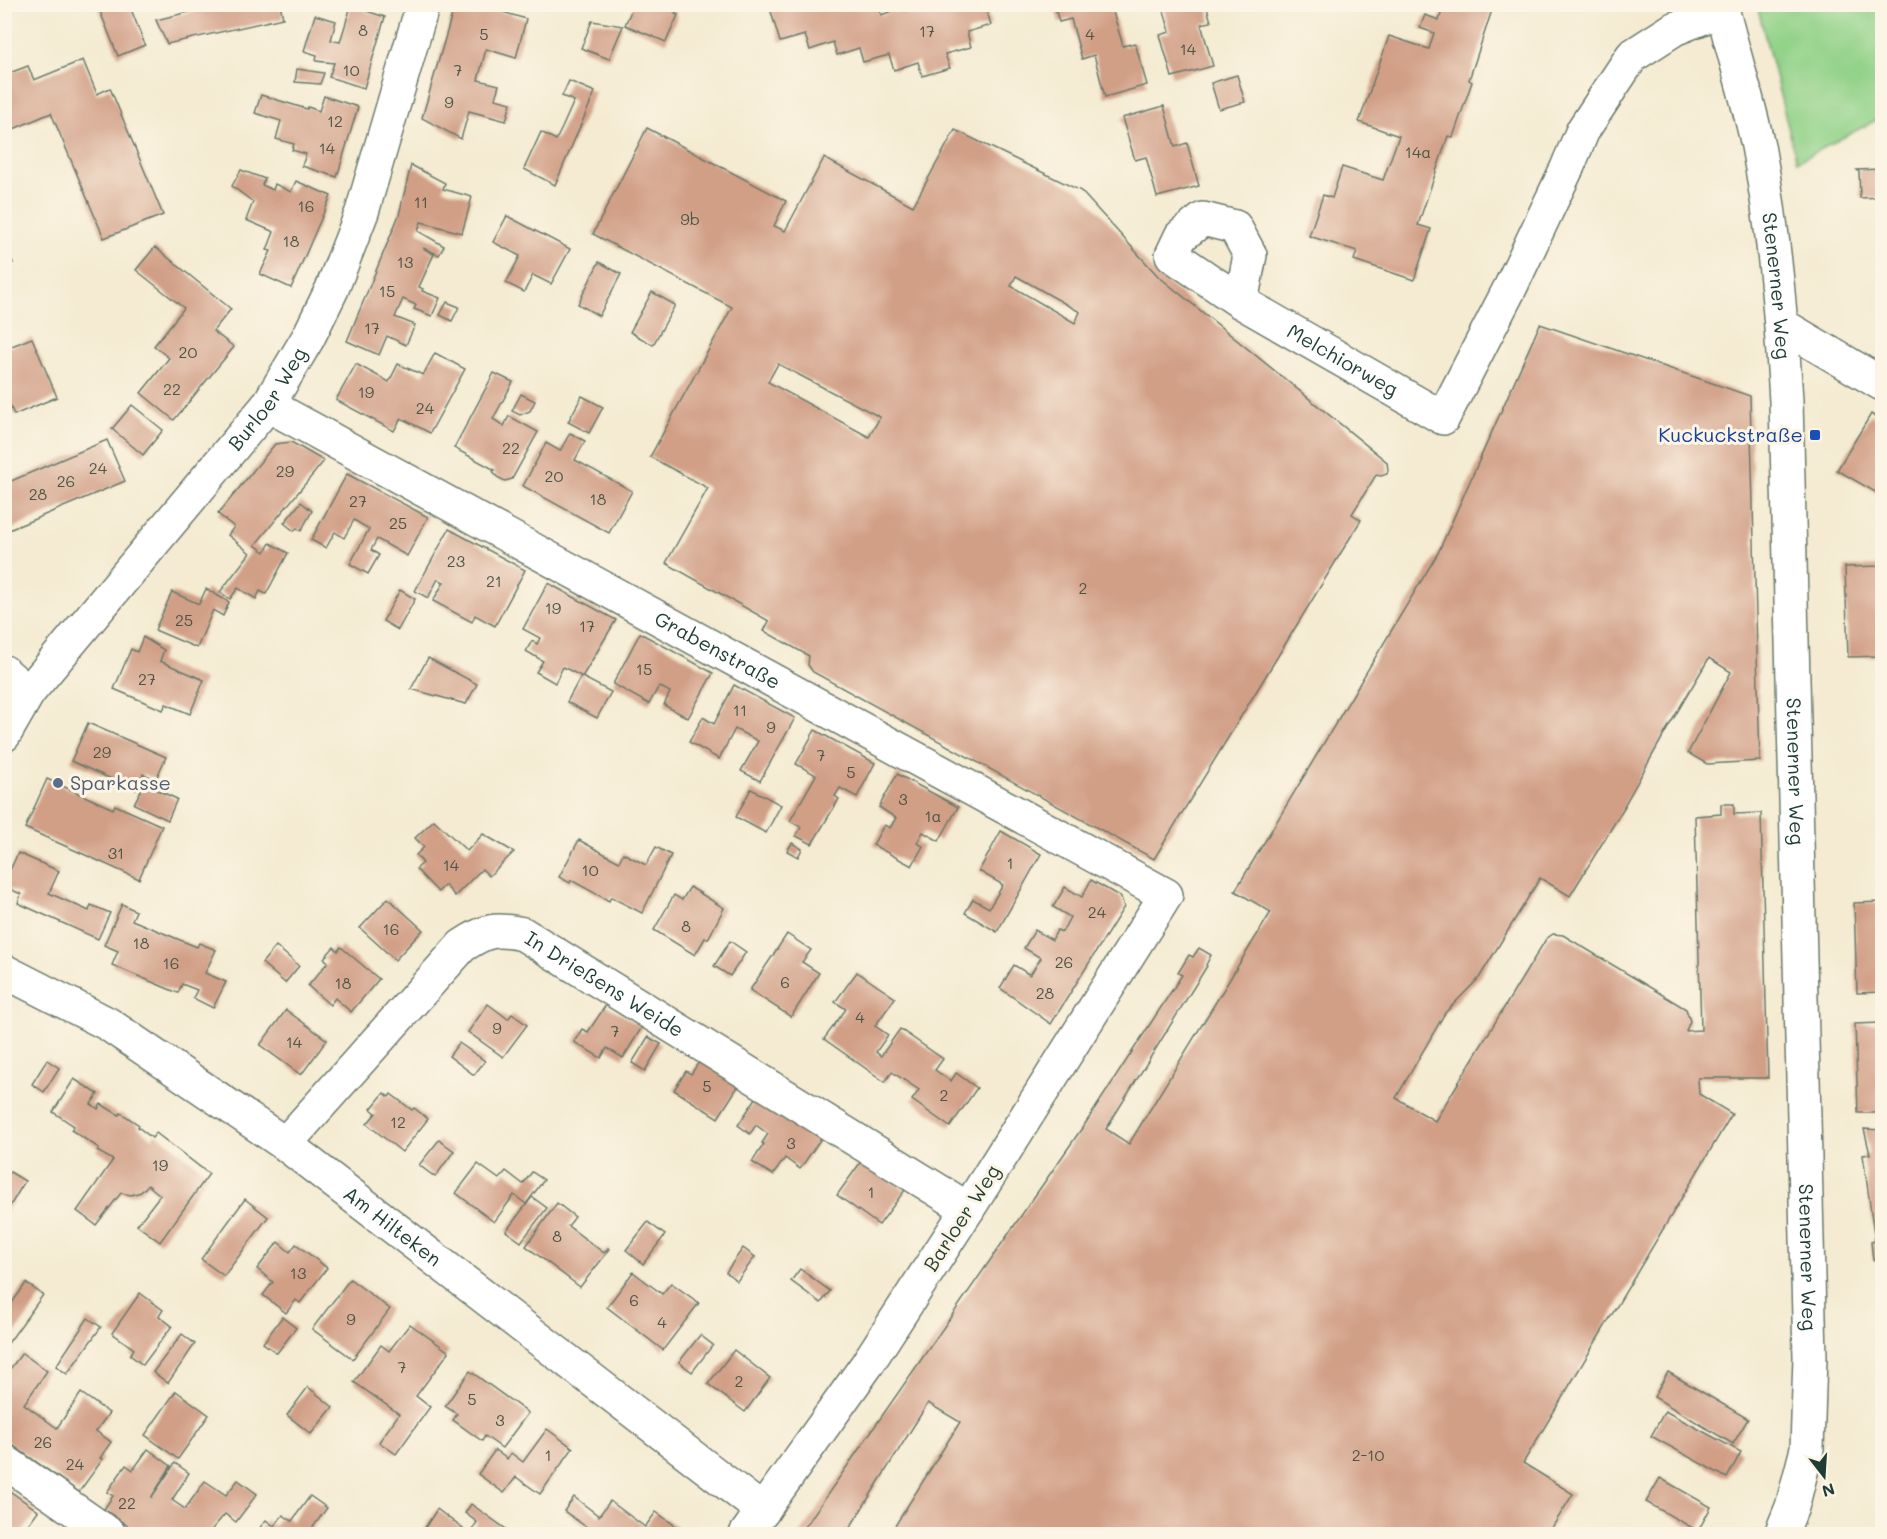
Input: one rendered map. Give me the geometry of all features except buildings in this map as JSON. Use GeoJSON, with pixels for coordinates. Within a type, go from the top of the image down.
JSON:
{"type":"FeatureCollection","features":[{"type":"Feature","properties":{"kind":"street","name":"Burloer Weg"},"geometry":{"type":"LineString","coordinates":[[4,735],[16,683],[268,405],[308,338],[332,289],[362,212],[423,4]]}},
{"type":"Feature","properties":{"kind":"street","name":"Stenerner Weg"},"geometry":{"type":"LineString","coordinates":[[1443,418],[1511,286],[1568,168],[1583,130],[1632,56],[1674,28],[1722,7],[1757,144],[1772,236],[1782,325],[1787,438],[1810,1357],[1807,1449],[1792,1507],[1781,1534]]}},
{"type":"Feature","properties":{"kind":"street","name":"Melchiorweg"},"geometry":{"type":"LineString","coordinates":[[1241,302],[1443,418]]}},
{"type":"Feature","properties":{"kind":"street"},"geometry":{"type":"LineString","coordinates":[[1782,325],[1882,384]]}},
{"type":"Feature","properties":{"kind":"street","name":"Grabenstraße"},"geometry":{"type":"LineString","coordinates":[[268,405],[1166,895]]}},
{"type":"Feature","properties":{"kind":"street","name":"Barloer Weg"},"geometry":{"type":"LineString","coordinates":[[755,1523],[866,1366],[1166,895]]}},
{"type":"Feature","properties":{"kind":"street","name":"In Drießens Weide"},"geometry":{"type":"LineString","coordinates":[[285,1144],[462,946],[481,933],[502,929],[523,934],[968,1209]]}},
{"type":"Feature","properties":{"kind":"street","name":"Am Hilteken"},"geometry":{"type":"LineString","coordinates":[[4,971],[108,1024],[285,1144],[755,1523]]}},
{"type":"Feature","properties":{"kind":"street"},"geometry":{"type":"LineString","coordinates":[[4,1461],[109,1534]]}},
{"type":"Feature","properties":{"kind":"green space"},"geometry":{"type":"Polygon","coordinates":[[[1757,5],[1882,5],[1882,117],[1797,162],[1757,5]]]}},
{"type":"Feature","properties":{"kind":"place","name":"Kuckuckstraße"},"geometry":{"type":"Point","coordinates":[1815,435]}},
{"type":"Feature","properties":{"kind":"place","name":"Sparkasse"},"geometry":{"type":"Point","coordinates":[58,783]}}]}
